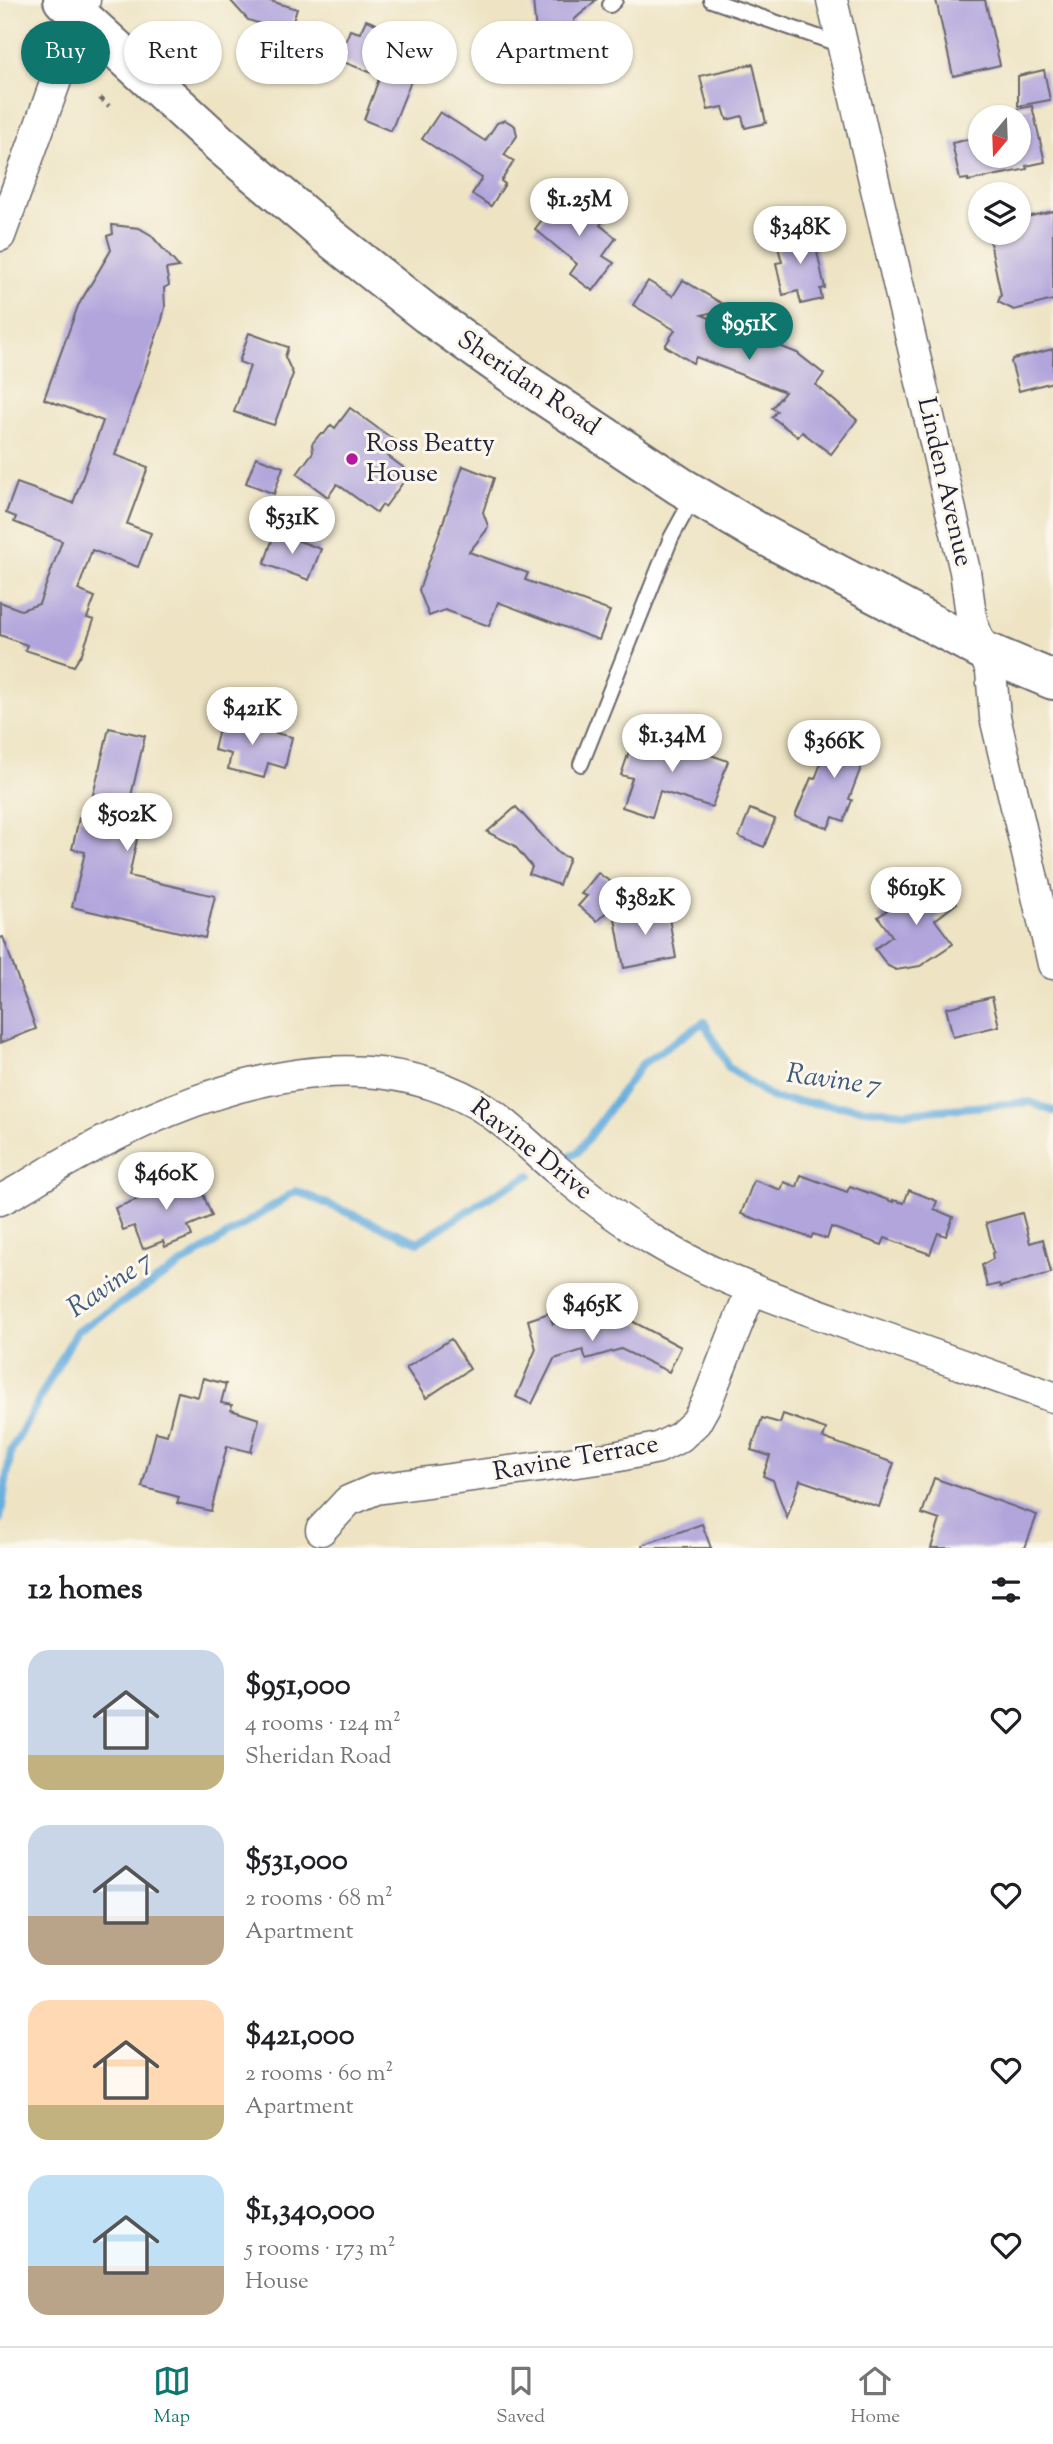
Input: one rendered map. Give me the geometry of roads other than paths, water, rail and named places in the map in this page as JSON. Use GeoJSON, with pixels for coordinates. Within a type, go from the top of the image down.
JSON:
{"type":"FeatureCollection","features":[{"type":"Feature","properties":{"kind":"street","name":"Linden Avenue"},"geometry":{"type":"LineString","coordinates":[[832,0],[965,571],[972,622],[991,671],[995,717],[1053,964]]}},
{"type":"Feature","properties":{"kind":"street"},"geometry":{"type":"LineString","coordinates":[[0,236],[76,6]]}},
{"type":"Feature","properties":{"kind":"street","name":"Sheridan Road"},"geometry":{"type":"LineString","coordinates":[[76,6],[220,144],[327,235],[427,314],[526,384],[695,495],[758,532],[982,650],[1053,680]]}},
{"type":"Feature","properties":{"kind":"street","name":"Ravine Drive"},"geometry":{"type":"LineString","coordinates":[[0,1200],[70,1159],[162,1113],[194,1101],[282,1077],[345,1070],[406,1077],[445,1088],[478,1105],[607,1209],[657,1242],[751,1290],[1053,1397]]}},
{"type":"Feature","properties":{"kind":"street","name":"Ravine Terrace"},"geometry":{"type":"LineString","coordinates":[[322,1539],[348,1501],[376,1489],[614,1457],[658,1448],[680,1437],[695,1422],[706,1404],[751,1290]]}},
{"type":"Feature","properties":{"kind":"lane"},"geometry":{"type":"LineString","coordinates":[[711,0],[843,45]]}},
{"type":"Feature","properties":{"kind":"lane"},"geometry":{"type":"LineString","coordinates":[[580,764],[671,538],[695,495]]}},
{"type":"Feature","properties":{"kind":"waterway","name":"Ravine 7"},"geometry":{"type":"LineString","coordinates":[[572,1155],[578,1152],[642,1064],[704,1022],[729,1068],[774,1099],[905,1113],[1030,1102],[1053,1111]]}},
{"type":"Feature","properties":{"kind":"waterway","name":"Ravine 7"},"geometry":{"type":"LineString","coordinates":[[0,1519],[11,1451],[76,1332],[296,1191],[418,1242],[530,1175]]}},
{"type":"Feature","properties":{"kind":"place","name":"Ross Beatty House"},"geometry":{"type":"Point","coordinates":[352,459]}}]}
